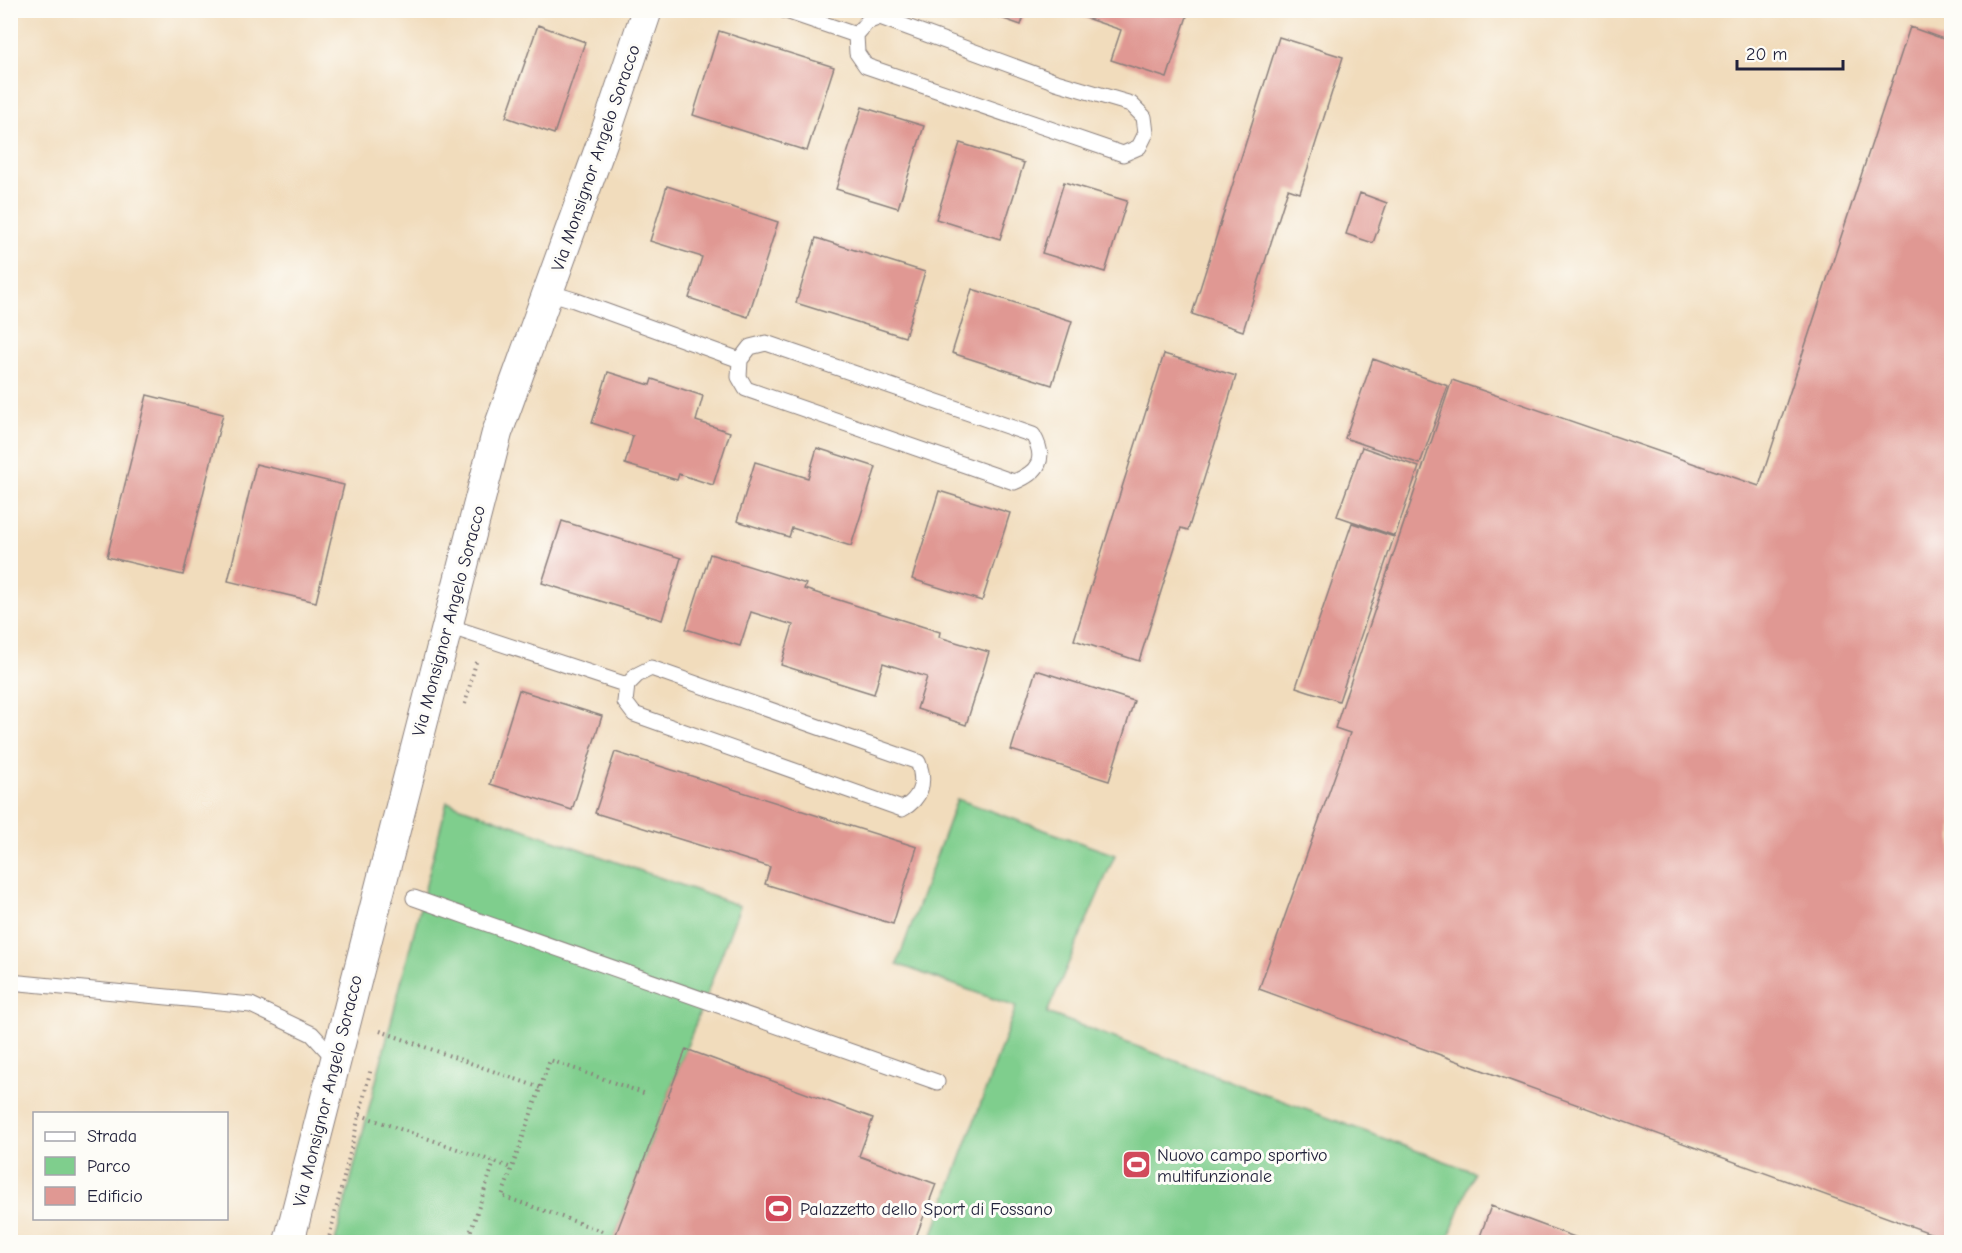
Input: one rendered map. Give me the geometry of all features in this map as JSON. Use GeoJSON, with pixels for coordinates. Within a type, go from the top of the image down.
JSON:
{"type":"FeatureCollection","features":[{"type":"Feature","properties":{"kind":"street","name":"Via Monsignor Angelo Soracco"},"geometry":{"type":"LineString","coordinates":[[289,1242],[497,433],[647,10]]}},
{"type":"Feature","properties":{"kind":"lane"},"geometry":{"type":"LineString","coordinates":[[783,10],[856,34]]}},
{"type":"Feature","properties":{"kind":"lane"},"geometry":{"type":"LineString","coordinates":[[880,17],[1056,82],[1131,104],[1144,117],[1146,133],[1139,147],[1123,154],[866,66],[857,53],[856,34],[867,22],[880,17]]}},
{"type":"Feature","properties":{"kind":"lane"},"geometry":{"type":"LineString","coordinates":[[548,292],[740,360]]}},
{"type":"Feature","properties":{"kind":"lane"},"geometry":{"type":"LineString","coordinates":[[766,343],[1022,431],[1033,435],[1040,447],[1039,464],[1030,475],[1014,482],[746,389],[739,377],[740,360],[750,347],[766,343]]}},
{"type":"Feature","properties":{"kind":"lane"},"geometry":{"type":"LineString","coordinates":[[448,626],[627,685]]}},
{"type":"Feature","properties":{"kind":"lane"},"geometry":{"type":"LineString","coordinates":[[651,668],[918,762],[923,773],[921,790],[913,803],[902,809],[634,714],[625,702],[627,685],[636,675],[651,668]]}},
{"type":"Feature","properties":{"kind":"lane"},"geometry":{"type":"LineString","coordinates":[[414,898],[937,1082]]}},
{"type":"Feature","properties":{"kind":"lane"},"geometry":{"type":"LineString","coordinates":[[10,982],[251,1005],[312,1034],[335,1059]]}},
{"type":"Feature","properties":{"kind":"path"},"geometry":{"type":"LineString","coordinates":[[380,1031],[541,1088]]}},
{"type":"Feature","properties":{"kind":"path"},"geometry":{"type":"LineString","coordinates":[[602,1231],[502,1196],[550,1060],[646,1094]]}},
{"type":"Feature","properties":{"kind":"path"},"geometry":{"type":"LineString","coordinates":[[359,1115],[512,1168]]}},
{"type":"Feature","properties":{"kind":"path"},"geometry":{"type":"LineString","coordinates":[[467,1242],[494,1162]]}},
{"type":"Feature","properties":{"kind":"green space"},"geometry":{"type":"Polygon","coordinates":[[[957,799],[1115,855],[1047,1013],[1474,1172],[1447,1242],[930,1242],[1016,1007],[897,964],[957,799]]]}},
{"type":"Feature","properties":{"kind":"green space"},"geometry":{"type":"Polygon","coordinates":[[[447,802],[740,906],[613,1242],[335,1242],[447,802]]]}},
{"type":"Feature","properties":{"kind":"building"},"geometry":{"type":"Polygon","coordinates":[[[978,10],[1026,10],[1021,25],[978,10]]]}},
{"type":"Feature","properties":{"kind":"building"},"geometry":{"type":"Polygon","coordinates":[[[1075,10],[1189,10],[1167,78],[1111,60],[1121,30],[1074,14],[1075,10]]]}},
{"type":"Feature","properties":{"kind":"building"},"geometry":{"type":"Polygon","coordinates":[[[538,25],[585,42],[554,134],[506,117],[538,25]]]}},
{"type":"Feature","properties":{"kind":"building"},"geometry":{"type":"Polygon","coordinates":[[[1910,27],[1952,42],[1952,1241],[1259,989],[1350,733],[1335,728],[1452,380],[1759,486],[1910,27]]]}},
{"type":"Feature","properties":{"kind":"building"},"geometry":{"type":"Polygon","coordinates":[[[719,31],[834,67],[807,151],[693,115],[719,31]]]}},
{"type":"Feature","properties":{"kind":"building"},"geometry":{"type":"Polygon","coordinates":[[[1279,37],[1343,57],[1300,193],[1288,189],[1243,331],[1192,314],[1279,37]]]}},
{"type":"Feature","properties":{"kind":"building"},"geometry":{"type":"Polygon","coordinates":[[[862,107],[924,126],[898,208],[836,189],[862,107]]]}},
{"type":"Feature","properties":{"kind":"building"},"geometry":{"type":"Polygon","coordinates":[[[960,143],[1024,163],[1000,239],[936,219],[960,143]]]}},
{"type":"Feature","properties":{"kind":"building"},"geometry":{"type":"Polygon","coordinates":[[[1064,182],[1127,201],[1105,272],[1042,253],[1064,182]]]}},
{"type":"Feature","properties":{"kind":"building"},"geometry":{"type":"Polygon","coordinates":[[[667,186],[778,222],[748,317],[689,298],[702,257],[650,241],[667,186]]]}},
{"type":"Feature","properties":{"kind":"building"},"geometry":{"type":"Polygon","coordinates":[[[1360,193],[1387,203],[1373,243],[1346,234],[1360,193]]]}},
{"type":"Feature","properties":{"kind":"building"},"geometry":{"type":"Polygon","coordinates":[[[816,238],[925,272],[905,337],[796,303],[816,238]]]}},
{"type":"Feature","properties":{"kind":"building"},"geometry":{"type":"Polygon","coordinates":[[[972,289],[1072,321],[1052,385],[952,353],[972,289]]]}},
{"type":"Feature","properties":{"kind":"building"},"geometry":{"type":"Polygon","coordinates":[[[1164,354],[1236,376],[1188,530],[1181,528],[1139,661],[1074,640],[1164,354]]]}},
{"type":"Feature","properties":{"kind":"building"},"geometry":{"type":"Polygon","coordinates":[[[1373,359],[1448,386],[1420,464],[1345,438],[1373,359]]]}},
{"type":"Feature","properties":{"kind":"building"},"geometry":{"type":"Polygon","coordinates":[[[608,372],[650,385],[652,379],[703,396],[696,421],[730,432],[713,485],[679,474],[677,480],[625,464],[633,436],[592,423],[608,372]]]}},
{"type":"Feature","properties":{"kind":"building"},"geometry":{"type":"Polygon","coordinates":[[[147,395],[223,414],[183,575],[107,557],[147,395]]]}},
{"type":"Feature","properties":{"kind":"building"},"geometry":{"type":"Polygon","coordinates":[[[1362,447],[1419,467],[1395,536],[1337,516],[1362,447]]]}},
{"type":"Feature","properties":{"kind":"building"},"geometry":{"type":"Polygon","coordinates":[[[817,448],[876,467],[851,546],[792,528],[789,537],[737,521],[755,462],[808,478],[817,448]]]}},
{"type":"Feature","properties":{"kind":"building"},"geometry":{"type":"Polygon","coordinates":[[[256,464],[344,485],[316,602],[228,581],[256,464]]]}},
{"type":"Feature","properties":{"kind":"building"},"geometry":{"type":"Polygon","coordinates":[[[939,491],[1010,513],[982,601],[912,579],[939,491]]]}},
{"type":"Feature","properties":{"kind":"building"},"geometry":{"type":"Polygon","coordinates":[[[562,521],[681,558],[662,620],[542,583],[562,521]]]}},
{"type":"Feature","properties":{"kind":"building"},"geometry":{"type":"Polygon","coordinates":[[[1352,523],[1394,537],[1339,701],[1296,687],[1352,523]]]}},
{"type":"Feature","properties":{"kind":"building"},"geometry":{"type":"Polygon","coordinates":[[[710,554],[806,584],[804,589],[940,632],[939,637],[989,652],[966,725],[917,709],[927,677],[883,663],[874,694],[781,665],[793,625],[751,612],[740,646],[686,629],[710,554]]]}},
{"type":"Feature","properties":{"kind":"building"},"geometry":{"type":"Polygon","coordinates":[[[1036,670],[1134,701],[1109,781],[1011,750],[1036,670]]]}},
{"type":"Feature","properties":{"kind":"building"},"geometry":{"type":"Polygon","coordinates":[[[519,690],[602,716],[572,810],[490,784],[519,690]]]}},
{"type":"Feature","properties":{"kind":"building"},"geometry":{"type":"Polygon","coordinates":[[[615,752],[917,847],[893,924],[765,884],[770,867],[595,813],[615,752]]]}},
{"type":"Feature","properties":{"kind":"building"},"geometry":{"type":"Polygon","coordinates":[[[686,1049],[873,1118],[859,1156],[936,1184],[914,1242],[613,1242],[686,1049]]]}},
{"type":"Feature","properties":{"kind":"building"},"geometry":{"type":"Polygon","coordinates":[[[1491,1206],[1588,1242],[1478,1242],[1491,1206]]]}},
{"type":"Feature","properties":{"kind":"place","name":"Nuovo campo sportivo multifunzionale"},"geometry":{"type":"Point","coordinates":[1136,1165]}},
{"type":"Feature","properties":{"kind":"place","name":"Palazzetto dello Sport di Fossano"},"geometry":{"type":"Point","coordinates":[779,1209]}}]}
